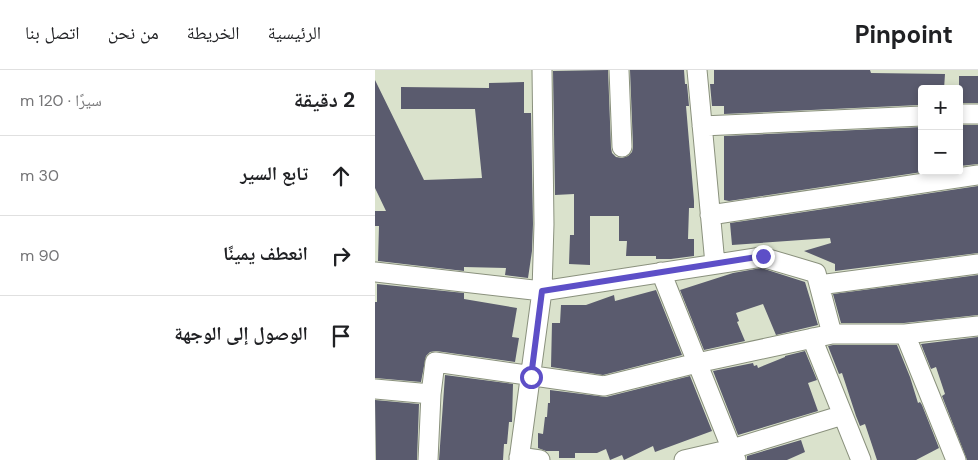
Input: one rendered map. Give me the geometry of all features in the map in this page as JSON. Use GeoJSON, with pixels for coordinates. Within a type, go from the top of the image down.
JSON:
{"type":"FeatureCollection","features":[{"type":"Feature","properties":{"kind":"street"},"geometry":{"type":"LineString","coordinates":[[540,460],[519,459],[542,291],[544,224],[542,70]]}},
{"type":"Feature","properties":{"kind":"street"},"geometry":{"type":"LineString","coordinates":[[619,70],[622,147]]}},
{"type":"Feature","properties":{"kind":"street"},"geometry":{"type":"LineString","coordinates":[[697,70],[715,264]]}},
{"type":"Feature","properties":{"kind":"street"},"geometry":{"type":"LineString","coordinates":[[963,114],[978,114]]}},
{"type":"Feature","properties":{"kind":"street"},"geometry":{"type":"LineString","coordinates":[[702,126],[918,116]]}},
{"type":"Feature","properties":{"kind":"street"},"geometry":{"type":"LineString","coordinates":[[709,215],[978,175]]}},
{"type":"Feature","properties":{"kind":"street"},"geometry":{"type":"LineString","coordinates":[[375,272],[542,291],[763,256],[815,273],[833,334]]}},
{"type":"Feature","properties":{"kind":"street"},"geometry":{"type":"LineString","coordinates":[[819,285],[978,264]]}},
{"type":"Feature","properties":{"kind":"street"},"geometry":{"type":"LineString","coordinates":[[661,272],[734,455]]}},
{"type":"Feature","properties":{"kind":"street"},"geometry":{"type":"LineString","coordinates":[[428,460],[431,394],[435,362],[604,386],[697,363],[833,334],[905,334],[978,326]]}},
{"type":"Feature","properties":{"kind":"street"},"geometry":{"type":"LineString","coordinates":[[905,334],[956,460]]}},
{"type":"Feature","properties":{"kind":"street"},"geometry":{"type":"LineString","coordinates":[[812,338],[861,460]]}},
{"type":"Feature","properties":{"kind":"street"},"geometry":{"type":"LineString","coordinates":[[375,389],[431,394]]}},
{"type":"Feature","properties":{"kind":"street"},"geometry":{"type":"LineString","coordinates":[[683,460],[734,455],[843,415]]}},
{"type":"Feature","properties":{"kind":"building"},"geometry":{"type":"Polygon","coordinates":[[[608,70],[611,148],[612,153],[616,157],[622,158],[632,152],[633,147],[630,70],[684,70],[689,106],[686,106],[694,201],[694,208],[689,208],[688,239],[694,239],[694,256],[656,259],[656,256],[626,256],[627,241],[619,241],[619,216],[590,216],[590,265],[569,264],[570,235],[574,235],[574,194],[555,195],[553,71],[608,70]]]}},
{"type":"Feature","properties":{"kind":"building"},"geometry":{"type":"Polygon","coordinates":[[[714,70],[870,70],[871,73],[945,74],[944,85],[918,85],[918,105],[724,114],[724,106],[712,106],[710,84],[714,84],[714,70]]]}},
{"type":"Feature","properties":{"kind":"building"},"geometry":{"type":"Polygon","coordinates":[[[959,76],[978,76],[978,103],[963,103],[963,85],[959,85],[959,76]]]}},
{"type":"Feature","properties":{"kind":"building"},"geometry":{"type":"Polygon","coordinates":[[[375,80],[424,180],[482,178],[475,109],[401,109],[401,87],[489,88],[489,83],[524,82],[524,113],[531,113],[533,224],[528,278],[505,275],[506,268],[464,267],[464,271],[378,261],[379,226],[375,226],[375,211],[386,211],[375,188],[375,80]]]}},
{"type":"Feature","properties":{"kind":"building"},"geometry":{"type":"Polygon","coordinates":[[[963,125],[978,125],[978,164],[963,166],[963,125]]]}},
{"type":"Feature","properties":{"kind":"building"},"geometry":{"type":"Polygon","coordinates":[[[918,127],[918,173],[729,201],[724,200],[724,136],[918,127]]]}},
{"type":"Feature","properties":{"kind":"building"},"geometry":{"type":"Polygon","coordinates":[[[978,186],[978,253],[835,271],[835,264],[804,251],[831,243],[830,238],[732,245],[730,223],[978,186]]]}},
{"type":"Feature","properties":{"kind":"building"},"geometry":{"type":"Polygon","coordinates":[[[761,268],[805,282],[818,325],[776,335],[763,304],[736,313],[739,321],[737,322],[745,341],[704,350],[680,290],[733,273],[761,268]]]}},
{"type":"Feature","properties":{"kind":"building"},"geometry":{"type":"Polygon","coordinates":[[[978,275],[978,315],[904,323],[841,323],[833,294],[978,275]]]}},
{"type":"Feature","properties":{"kind":"building"},"geometry":{"type":"Polygon","coordinates":[[[377,284],[464,293],[464,299],[517,308],[512,337],[519,338],[515,362],[436,351],[430,352],[426,356],[421,382],[375,378],[375,302],[377,302],[377,284]]]}},
{"type":"Feature","properties":{"kind":"building"},"geometry":{"type":"Polygon","coordinates":[[[656,290],[682,355],[603,375],[551,367],[552,323],[560,323],[561,305],[586,305],[614,295],[615,301],[656,290]]]}},
{"type":"Feature","properties":{"kind":"building"},"geometry":{"type":"Polygon","coordinates":[[[978,337],[978,460],[967,460],[942,396],[945,394],[936,367],[931,369],[921,344],[978,337]]]}},
{"type":"Feature","properties":{"kind":"building"},"geometry":{"type":"Polygon","coordinates":[[[897,345],[918,403],[920,402],[922,405],[939,448],[916,460],[877,460],[865,424],[860,426],[842,373],[839,374],[828,346],[897,345]]]}},
{"type":"Feature","properties":{"kind":"building"},"geometry":{"type":"Polygon","coordinates":[[[805,351],[817,380],[808,383],[818,411],[738,435],[713,371],[753,363],[758,368],[785,356],[805,351]]]}},
{"type":"Feature","properties":{"kind":"building"},"geometry":{"type":"Polygon","coordinates":[[[445,375],[513,384],[512,422],[509,422],[507,444],[504,444],[503,460],[439,460],[445,375]]]}},
{"type":"Feature","properties":{"kind":"building"},"geometry":{"type":"Polygon","coordinates":[[[690,376],[712,431],[655,452],[653,446],[624,460],[622,455],[610,460],[606,449],[597,453],[575,453],[575,458],[559,458],[559,451],[546,451],[538,448],[538,433],[543,434],[548,403],[550,403],[550,390],[606,397],[690,376]]]}},
{"type":"Feature","properties":{"kind":"building"},"geometry":{"type":"Polygon","coordinates":[[[375,400],[419,404],[417,460],[376,460],[375,400]]]}},
{"type":"Feature","properties":{"kind":"building"},"geometry":{"type":"Polygon","coordinates":[[[801,440],[805,452],[787,460],[747,460],[747,456],[801,440]]]}},
{"type":"Feature","properties":{"kind":"route"},"geometry":{"type":"LineString","coordinates":[[531,377],[542,291],[763,256]]}}]}
